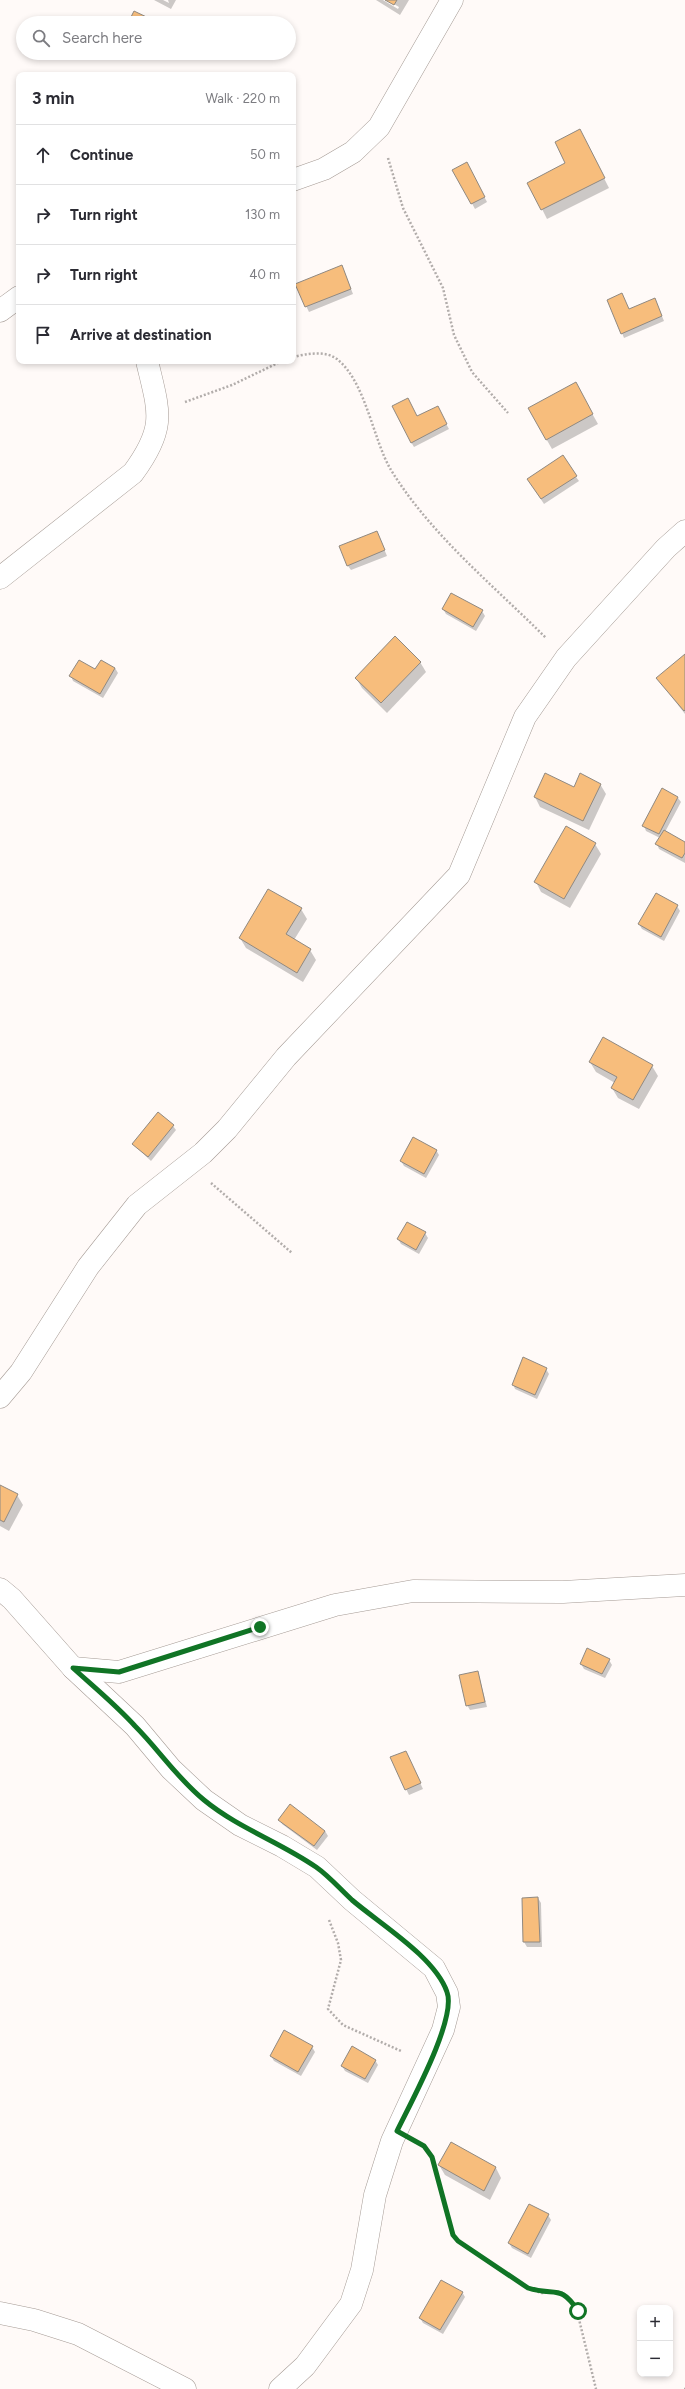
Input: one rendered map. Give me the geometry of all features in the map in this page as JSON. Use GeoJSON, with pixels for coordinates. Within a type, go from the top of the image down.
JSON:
{"type":"FeatureCollection","features":[{"type":"Feature","properties":{"kind":"street"},"geometry":{"type":"LineString","coordinates":[[296,179],[324,169],[353,152],[379,127],[452,0]]}},
{"type":"Feature","properties":{"kind":"street"},"geometry":{"type":"LineString","coordinates":[[0,311],[16,299]]}},
{"type":"Feature","properties":{"kind":"street"},"geometry":{"type":"LineString","coordinates":[[0,578],[134,473],[143,460],[157,428],[159,411],[148,364]]}},
{"type":"Feature","properties":{"kind":"street"},"geometry":{"type":"LineString","coordinates":[[0,1397],[21,1372],[88,1267],[137,1204],[189,1164],[227,1129],[286,1057],[459,875],[525,717],[566,658],[666,548],[685,531]]}},
{"type":"Feature","properties":{"kind":"street"},"geometry":{"type":"LineString","coordinates":[[73,1668],[119,1672],[335,1605],[413,1591],[563,1592],[685,1586]]}},
{"type":"Feature","properties":{"kind":"street"},"geometry":{"type":"LineString","coordinates":[[0,1589],[12,1599],[73,1668],[135,1726],[171,1769],[204,1800],[240,1825],[282,1846],[317,1867],[352,1900],[434,1968],[448,1993],[449,2007],[443,2030],[397,2131],[375,2195],[362,2270],[351,2304],[305,2366],[280,2389]]}},
{"type":"Feature","properties":{"kind":"street"},"geometry":{"type":"LineString","coordinates":[[0,2313],[34,2320],[78,2334],[185,2389]]}},
{"type":"Feature","properties":{"kind":"path"},"geometry":{"type":"LineString","coordinates":[[379,127],[403,208],[443,288],[454,334],[472,372],[508,413]]}},
{"type":"Feature","properties":{"kind":"path"},"geometry":{"type":"LineString","coordinates":[[296,356],[315,353],[336,358],[340,362],[348,371],[367,408],[390,469],[429,523],[566,658]]}},
{"type":"Feature","properties":{"kind":"path"},"geometry":{"type":"LineString","coordinates":[[159,411],[232,385],[276,364]]}},
{"type":"Feature","properties":{"kind":"path"},"geometry":{"type":"LineString","coordinates":[[189,1164],[292,1253]]}},
{"type":"Feature","properties":{"kind":"path"},"geometry":{"type":"LineString","coordinates":[[328,1919],[338,1943],[341,1960],[329,2002],[328,2009],[332,2016],[343,2025],[428,2064]]}},
{"type":"Feature","properties":{"kind":"path"},"geometry":{"type":"LineString","coordinates":[[397,2131],[424,2146],[432,2157],[453,2235],[458,2241],[528,2288],[541,2293],[561,2292],[569,2298],[578,2311],[596,2389]]}},
{"type":"Feature","properties":{"kind":"building"},"geometry":{"type":"Polygon","coordinates":[[[385,0],[397,0],[394,5],[385,0]]]}},
{"type":"Feature","properties":{"kind":"building"},"geometry":{"type":"Polygon","coordinates":[[[134,11],[144,16],[132,16],[134,11]]]}},
{"type":"Feature","properties":{"kind":"building"},"geometry":{"type":"Polygon","coordinates":[[[580,129],[605,178],[541,210],[527,183],[565,163],[555,142],[580,129]]]}},
{"type":"Feature","properties":{"kind":"building"},"geometry":{"type":"Polygon","coordinates":[[[467,162],[485,197],[471,204],[452,170],[467,162]]]}},
{"type":"Feature","properties":{"kind":"building"},"geometry":{"type":"Polygon","coordinates":[[[342,265],[351,289],[305,307],[296,284],[342,265]]]}},
{"type":"Feature","properties":{"kind":"building"},"geometry":{"type":"Polygon","coordinates":[[[622,293],[629,309],[655,298],[662,316],[621,334],[607,300],[622,293]]]}},
{"type":"Feature","properties":{"kind":"building"},"geometry":{"type":"Polygon","coordinates":[[[576,382],[593,414],[546,440],[528,408],[576,382]]]}},
{"type":"Feature","properties":{"kind":"building"},"geometry":{"type":"Polygon","coordinates":[[[408,398],[417,416],[438,406],[447,424],[411,443],[392,406],[408,398]]]}},
{"type":"Feature","properties":{"kind":"building"},"geometry":{"type":"Polygon","coordinates":[[[563,455],[577,476],[541,499],[527,479],[563,455]]]}},
{"type":"Feature","properties":{"kind":"building"},"geometry":{"type":"Polygon","coordinates":[[[377,531],[385,550],[347,566],[339,546],[377,531]]]}},
{"type":"Feature","properties":{"kind":"building"},"geometry":{"type":"Polygon","coordinates":[[[451,593],[483,610],[473,627],[442,609],[451,593]]]}},
{"type":"Feature","properties":{"kind":"building"},"geometry":{"type":"Polygon","coordinates":[[[395,636],[421,662],[381,703],[355,678],[395,636]]]}},
{"type":"Feature","properties":{"kind":"building"},"geometry":{"type":"Polygon","coordinates":[[[685,654],[685,710],[684,711],[656,678],[685,654]]]}},
{"type":"Feature","properties":{"kind":"building"},"geometry":{"type":"Polygon","coordinates":[[[79,660],[95,669],[101,660],[115,668],[100,694],[69,676],[79,660]]]}},
{"type":"Feature","properties":{"kind":"building"},"geometry":{"type":"Polygon","coordinates":[[[545,773],[574,787],[580,773],[601,784],[583,821],[534,797],[545,773]]]}},
{"type":"Feature","properties":{"kind":"building"},"geometry":{"type":"Polygon","coordinates":[[[662,788],[678,797],[659,834],[642,826],[662,788]]]}},
{"type":"Feature","properties":{"kind":"building"},"geometry":{"type":"Polygon","coordinates":[[[566,826],[596,843],[564,899],[534,882],[566,826]]]}},
{"type":"Feature","properties":{"kind":"building"},"geometry":{"type":"Polygon","coordinates":[[[664,830],[685,842],[685,853],[682,858],[655,844],[664,830]]]}},
{"type":"Feature","properties":{"kind":"building"},"geometry":{"type":"Polygon","coordinates":[[[268,889],[302,908],[286,934],[311,949],[297,973],[239,938],[268,889]]]}},
{"type":"Feature","properties":{"kind":"building"},"geometry":{"type":"Polygon","coordinates":[[[656,893],[678,905],[661,937],[638,924],[656,893]]]}},
{"type":"Feature","properties":{"kind":"building"},"geometry":{"type":"Polygon","coordinates":[[[603,1037],[653,1065],[633,1100],[611,1088],[617,1077],[589,1062],[603,1037]]]}},
{"type":"Feature","properties":{"kind":"building"},"geometry":{"type":"Polygon","coordinates":[[[158,1112],[174,1125],[148,1157],[132,1144],[158,1112]]]}},
{"type":"Feature","properties":{"kind":"building"},"geometry":{"type":"Polygon","coordinates":[[[413,1137],[437,1150],[424,1174],[400,1161],[413,1137]]]}},
{"type":"Feature","properties":{"kind":"building"},"geometry":{"type":"Polygon","coordinates":[[[407,1222],[426,1232],[416,1250],[397,1239],[407,1222]]]}},
{"type":"Feature","properties":{"kind":"building"},"geometry":{"type":"Polygon","coordinates":[[[523,1357],[547,1368],[535,1395],[512,1385],[523,1357]]]}},
{"type":"Feature","properties":{"kind":"building"},"geometry":{"type":"Polygon","coordinates":[[[0,1485],[18,1494],[4,1522],[0,1520],[0,1485]]]}},
{"type":"Feature","properties":{"kind":"building"},"geometry":{"type":"Polygon","coordinates":[[[587,1648],[610,1659],[602,1674],[580,1664],[587,1648]]]}},
{"type":"Feature","properties":{"kind":"building"},"geometry":{"type":"Polygon","coordinates":[[[478,1671],[485,1702],[466,1706],[459,1675],[478,1671]]]}},
{"type":"Feature","properties":{"kind":"building"},"geometry":{"type":"Polygon","coordinates":[[[406,1751],[421,1783],[405,1790],[390,1757],[406,1751]]]}},
{"type":"Feature","properties":{"kind":"building"},"geometry":{"type":"Polygon","coordinates":[[[290,1804],[325,1831],[314,1846],[278,1820],[290,1804]]]}},
{"type":"Feature","properties":{"kind":"building"},"geometry":{"type":"Polygon","coordinates":[[[538,1897],[540,1942],[523,1942],[522,1898],[538,1897]]]}},
{"type":"Feature","properties":{"kind":"building"},"geometry":{"type":"Polygon","coordinates":[[[284,2030],[313,2046],[298,2072],[270,2056],[284,2030]]]}},
{"type":"Feature","properties":{"kind":"building"},"geometry":{"type":"Polygon","coordinates":[[[352,2046],[376,2060],[365,2079],[341,2066],[352,2046]]]}},
{"type":"Feature","properties":{"kind":"building"},"geometry":{"type":"Polygon","coordinates":[[[451,2142],[496,2167],[484,2191],[438,2165],[451,2142]]]}},
{"type":"Feature","properties":{"kind":"building"},"geometry":{"type":"Polygon","coordinates":[[[529,2204],[549,2214],[528,2254],[508,2243],[529,2204]]]}},
{"type":"Feature","properties":{"kind":"building"},"geometry":{"type":"Polygon","coordinates":[[[441,2280],[463,2292],[440,2330],[419,2318],[441,2280]]]}},
{"type":"Feature","properties":{"kind":"route"},"geometry":{"type":"LineString","coordinates":[[260,1627],[170,1658],[119,1672],[73,1668],[135,1726],[171,1769],[204,1800],[240,1825],[282,1846],[317,1867],[352,1900],[434,1968],[448,1993],[449,2007],[443,2030],[397,2131],[424,2146],[429,2151],[432,2157],[435,2173],[453,2235],[458,2241],[528,2288],[541,2293],[550,2291],[561,2292],[569,2298],[578,2311]]}}]}
